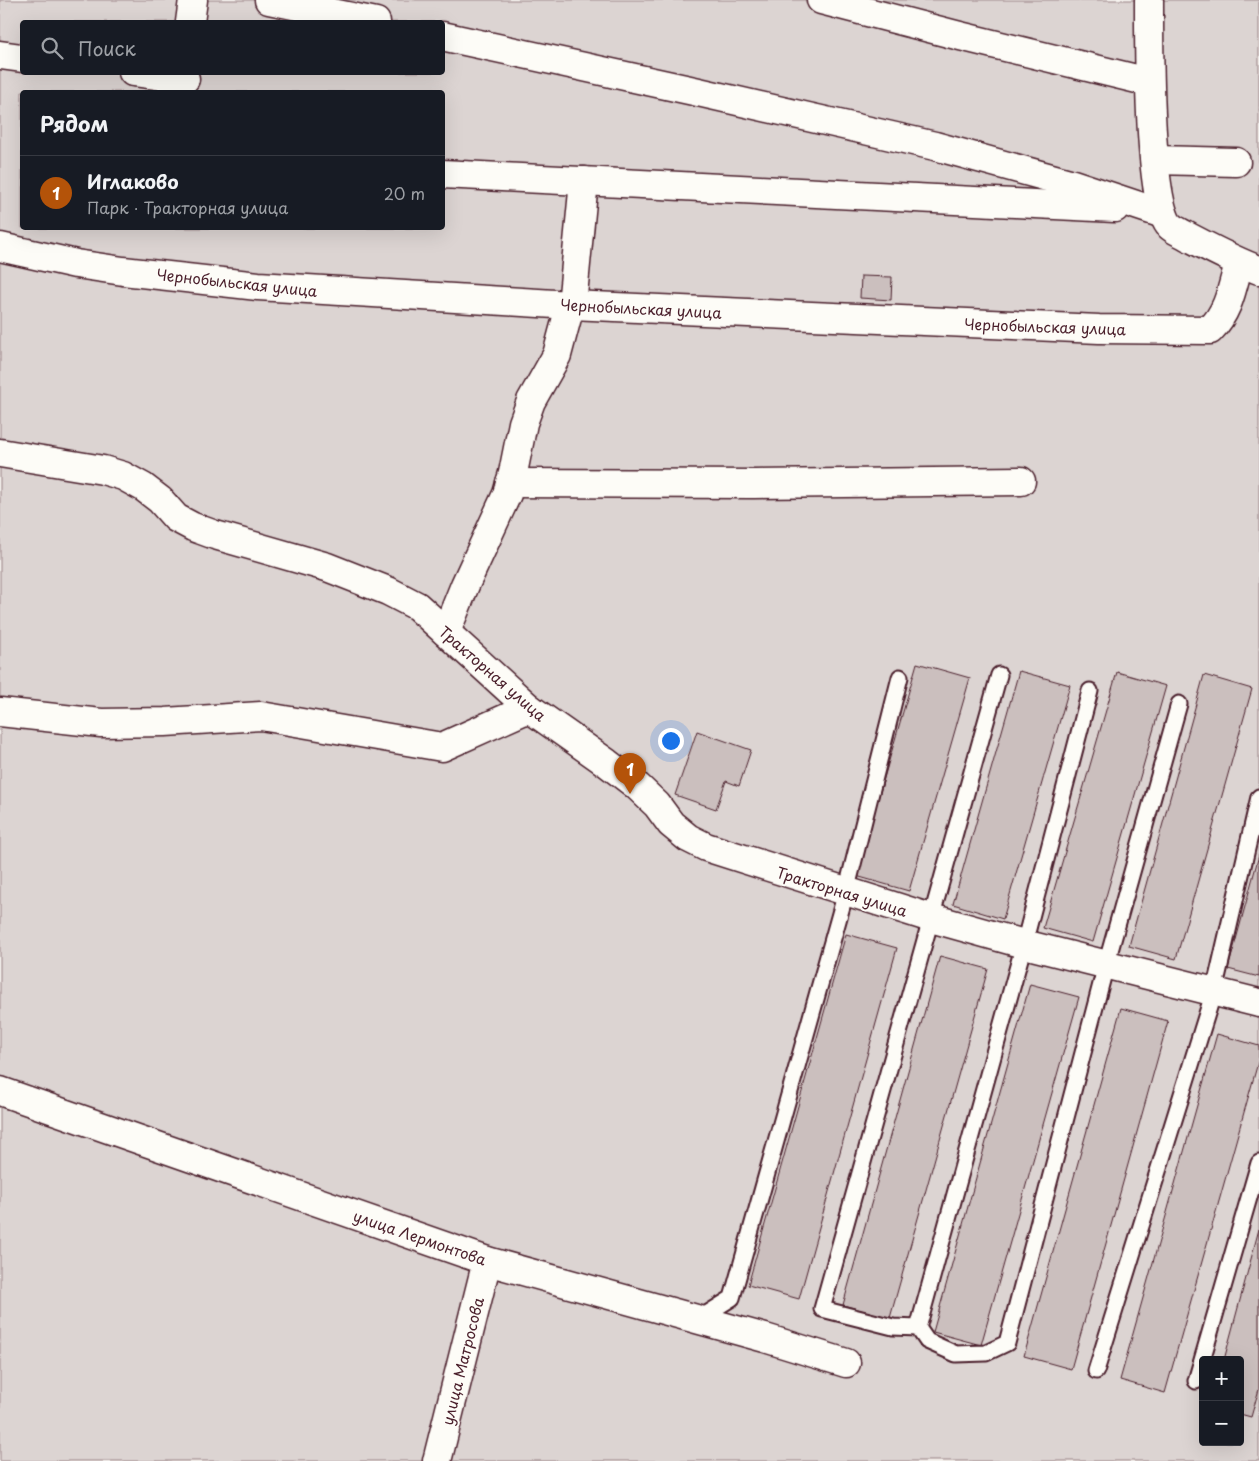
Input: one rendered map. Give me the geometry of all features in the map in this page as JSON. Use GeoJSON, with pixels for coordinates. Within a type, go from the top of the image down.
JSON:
{"type":"FeatureCollection","features":[{"type":"Feature","properties":{"kind":"street"},"geometry":{"type":"LineString","coordinates":[[190,20],[193,0]]}},
{"type":"Feature","properties":{"kind":"street"},"geometry":{"type":"LineString","coordinates":[[269,0],[366,20]]}},
{"type":"Feature","properties":{"kind":"street"},"geometry":{"type":"LineString","coordinates":[[821,0],[1149,82]]}},
{"type":"Feature","properties":{"kind":"street"},"geometry":{"type":"LineString","coordinates":[[1149,0],[1149,82],[1159,201],[1154,212]]}},
{"type":"Feature","properties":{"kind":"street"},"geometry":{"type":"LineString","coordinates":[[445,37],[935,146],[1073,184],[1154,212],[1170,226],[1249,266]]}},
{"type":"Feature","properties":{"kind":"street"},"geometry":{"type":"LineString","coordinates":[[0,55],[20,58]]}},
{"type":"Feature","properties":{"kind":"street"},"geometry":{"type":"LineString","coordinates":[[150,75],[185,81]]}},
{"type":"Feature","properties":{"kind":"street"},"geometry":{"type":"LineString","coordinates":[[1155,160],[1236,162]]}},
{"type":"Feature","properties":{"kind":"street"},"geometry":{"type":"LineString","coordinates":[[445,174],[1154,212]]}},
{"type":"Feature","properties":{"kind":"street"},"geometry":{"type":"LineString","coordinates":[[446,632],[465,585],[507,494],[523,423],[531,401],[557,355],[571,305],[584,181]]}},
{"type":"Feature","properties":{"kind":"street","name":"Чернобыльская улица"},"geometry":{"type":"LineString","coordinates":[[0,247],[76,264],[203,281],[339,292],[571,305],[1099,329],[1210,330],[1221,319],[1230,296],[1249,266]]}},
{"type":"Feature","properties":{"kind":"street","name":"Тракторная улица"},"geometry":{"type":"LineString","coordinates":[[0,453],[103,470],[123,476],[143,486],[160,500],[176,518],[193,527],[355,577],[417,606],[529,708],[607,762],[657,805],[671,824],[688,838],[706,847],[931,918],[1024,944],[1259,1003]]}},
{"type":"Feature","properties":{"kind":"street"},"geometry":{"type":"LineString","coordinates":[[510,483],[754,484],[1021,481]]}},
{"type":"Feature","properties":{"kind":"street"},"geometry":{"type":"LineString","coordinates":[[0,712],[101,723],[165,722],[261,716],[442,747],[529,708]]}},
{"type":"Feature","properties":{"kind":"street","name":"улица Лермонтова"},"geometry":{"type":"LineString","coordinates":[[0,1091],[487,1261],[846,1363]]}},
{"type":"Feature","properties":{"kind":"street","name":"улица Матросова"},"geometry":{"type":"LineString","coordinates":[[437,1461],[487,1261]]}},
{"type":"Feature","properties":{"kind":"lane"},"geometry":{"type":"LineString","coordinates":[[918,1328],[893,1327],[822,1309],[998,675]]}},
{"type":"Feature","properties":{"kind":"lane"},"geometry":{"type":"LineString","coordinates":[[697,1320],[732,1298],[846,892],[900,677]]}},
{"type":"Feature","properties":{"kind":"lane"},"geometry":{"type":"LineString","coordinates":[[918,1328],[1024,944],[1090,691]]}},
{"type":"Feature","properties":{"kind":"lane"},"geometry":{"type":"LineString","coordinates":[[918,1328],[927,1341],[956,1354],[986,1353],[1007,1343],[1106,965],[1179,704]]}},
{"type":"Feature","properties":{"kind":"lane"},"geometry":{"type":"LineString","coordinates":[[1096,1371],[1214,991],[1259,797]]}},
{"type":"Feature","properties":{"kind":"lane"},"geometry":{"type":"LineString","coordinates":[[1196,1381],[1259,1163]]}},
{"type":"Feature","properties":{"kind":"shaded area"},"geometry":{"type":"Polygon","coordinates":[[[0,0],[1259,0],[1259,1461],[0,1461],[0,0]]]}},
{"type":"Feature","properties":{"kind":"building"},"geometry":{"type":"Polygon","coordinates":[[[861,276],[892,277],[891,300],[860,298],[861,276]]]}},
{"type":"Feature","properties":{"kind":"building"},"geometry":{"type":"Polygon","coordinates":[[[917,663],[970,678],[909,891],[856,876],[917,663]]]}},
{"type":"Feature","properties":{"kind":"building"},"geometry":{"type":"Polygon","coordinates":[[[1019,671],[1070,685],[1003,919],[953,904],[1019,671]]]}},
{"type":"Feature","properties":{"kind":"building"},"geometry":{"type":"Polygon","coordinates":[[[1117,672],[1166,686],[1093,942],[1043,928],[1117,672]]]}},
{"type":"Feature","properties":{"kind":"building"},"geometry":{"type":"Polygon","coordinates":[[[1204,675],[1252,689],[1176,959],[1129,946],[1204,675]]]}},
{"type":"Feature","properties":{"kind":"building"},"geometry":{"type":"Polygon","coordinates":[[[697,731],[751,750],[739,786],[726,781],[716,809],[675,795],[697,731]]]}},
{"type":"Feature","properties":{"kind":"building"},"geometry":{"type":"Polygon","coordinates":[[[1259,855],[1259,977],[1228,969],[1259,855]]]}},
{"type":"Feature","properties":{"kind":"building"},"geometry":{"type":"Polygon","coordinates":[[[846,934],[897,948],[799,1299],[748,1285],[846,934]]]}},
{"type":"Feature","properties":{"kind":"building"},"geometry":{"type":"Polygon","coordinates":[[[940,956],[988,969],[890,1318],[843,1305],[940,956]]]}},
{"type":"Feature","properties":{"kind":"building"},"geometry":{"type":"Polygon","coordinates":[[[1030,984],[1079,997],[981,1345],[933,1332],[1030,984]]]}},
{"type":"Feature","properties":{"kind":"building"},"geometry":{"type":"Polygon","coordinates":[[[1121,1008],[1168,1021],[1071,1369],[1024,1356],[1121,1008]]]}},
{"type":"Feature","properties":{"kind":"building"},"geometry":{"type":"Polygon","coordinates":[[[1217,1034],[1259,1046],[1259,1059],[1165,1393],[1120,1380],[1217,1034]]]}},
{"type":"Feature","properties":{"kind":"building"},"geometry":{"type":"Polygon","coordinates":[[[1259,1229],[1259,1389],[1251,1417],[1244,1415],[1244,1356],[1225,1356],[1259,1229]]]}},
{"type":"Feature","properties":{"kind":"place","name":"Иглаково"},"geometry":{"type":"Point","coordinates":[630,794]}}]}
